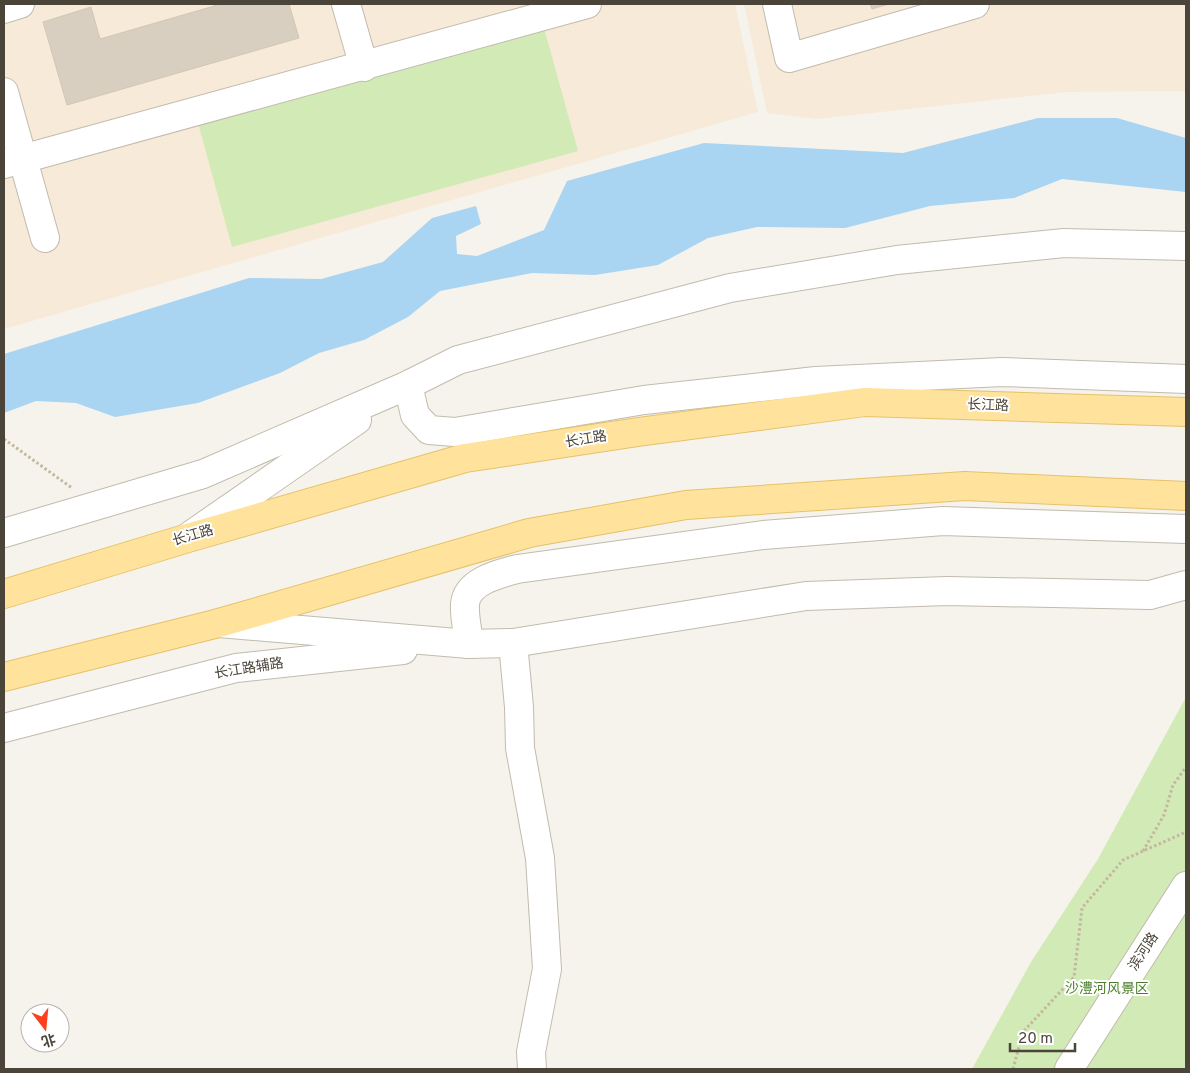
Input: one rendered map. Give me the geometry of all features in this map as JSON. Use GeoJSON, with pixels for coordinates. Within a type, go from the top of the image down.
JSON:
{"type":"FeatureCollection","features":[{"type":"Feature","properties":{"kind":"main road","name":"长江路"},"geometry":{"type":"LineString","coordinates":[[4,594],[188,538],[465,458],[648,430],[865,402],[1186,412]]}},
{"type":"Feature","properties":{"kind":"main road"},"geometry":{"type":"LineString","coordinates":[[4,677],[219,623],[529,533],[686,505],[965,486],[1181,496]]}},
{"type":"Feature","properties":{"kind":"street"},"geometry":{"type":"LineString","coordinates":[[4,9],[20,4]]}},
{"type":"Feature","properties":{"kind":"street"},"geometry":{"type":"LineString","coordinates":[[346,4],[364,67]]}},
{"type":"Feature","properties":{"kind":"street"},"geometry":{"type":"LineString","coordinates":[[13,161],[364,67],[588,4]]}},
{"type":"Feature","properties":{"kind":"street"},"geometry":{"type":"LineString","coordinates":[[777,4],[789,58],[975,4]]}},
{"type":"Feature","properties":{"kind":"street"},"geometry":{"type":"LineString","coordinates":[[4,92],[13,161],[45,238]]}},
{"type":"Feature","properties":{"kind":"street"},"geometry":{"type":"LineString","coordinates":[[4,533],[203,474],[408,385],[458,360],[730,288],[897,260],[1064,243],[1186,246]]}},
{"type":"Feature","properties":{"kind":"street"},"geometry":{"type":"LineString","coordinates":[[408,385],[415,415],[429,430],[455,432],[644,400],[816,381],[1002,372],[1186,379]]}},
{"type":"Feature","properties":{"kind":"street"},"geometry":{"type":"LineString","coordinates":[[188,538],[408,385]]}},
{"type":"Feature","properties":{"kind":"street"},"geometry":{"type":"LineString","coordinates":[[469,644],[465,603],[472,588],[492,576],[517,568],[763,535],[943,521],[1173,528]]}},
{"type":"Feature","properties":{"kind":"street"},"geometry":{"type":"LineString","coordinates":[[219,623],[469,644],[512,643],[806,596],[948,591],[1150,595],[1186,585]]}},
{"type":"Feature","properties":{"kind":"street"},"geometry":{"type":"LineString","coordinates":[[512,643],[519,707],[520,748],[540,858],[547,969],[531,1052],[532,1069]]}},
{"type":"Feature","properties":{"kind":"street","name":"长江路辅路"},"geometry":{"type":"LineString","coordinates":[[5,721],[236,668],[469,644]]}},
{"type":"Feature","properties":{"kind":"street","name":"滨河路"},"geometry":{"type":"LineString","coordinates":[[1068,1069],[1186,886]]}},
{"type":"Feature","properties":{"kind":"path"},"geometry":{"type":"LineString","coordinates":[[4,439],[97,506]]}},
{"type":"Feature","properties":{"kind":"path"},"geometry":{"type":"LineString","coordinates":[[1143,851],[1164,815],[1173,785],[1186,766]]}},
{"type":"Feature","properties":{"kind":"path"},"geometry":{"type":"LineString","coordinates":[[1013,1069],[1022,1032],[1074,978],[1082,908],[1124,860],[1186,832]]}},
{"type":"Feature","properties":{"kind":"shaded area"},"geometry":{"type":"Polygon","coordinates":[[[4,4],[735,4],[758,112],[4,329],[4,4]]]}},
{"type":"Feature","properties":{"kind":"shaded area"},"geometry":{"type":"Polygon","coordinates":[[[744,4],[1186,4],[1186,91],[1067,92],[816,119],[767,113],[744,4]]]}},
{"type":"Feature","properties":{"kind":"green space"},"geometry":{"type":"Polygon","coordinates":[[[544,28],[578,151],[232,247],[198,123],[544,28]]]}},
{"type":"Feature","properties":{"kind":"green space","name":"沙澧河风景区"},"geometry":{"type":"Polygon","coordinates":[[[1186,697],[1186,1069],[972,1069],[1031,962],[1098,859],[1186,697]]]}},
{"type":"Feature","properties":{"kind":"water"},"geometry":{"type":"Polygon","coordinates":[[[1038,118],[1117,118],[1186,138],[1186,192],[1062,179],[1014,198],[930,206],[845,228],[757,227],[708,238],[658,265],[595,275],[532,273],[440,291],[408,317],[364,340],[319,353],[280,373],[198,403],[115,417],[76,403],[36,401],[4,413],[4,354],[249,278],[321,279],[383,262],[432,218],[476,206],[481,224],[456,236],[457,254],[477,256],[544,230],[567,181],[704,143],[903,153],[1038,118]]]}},
{"type":"Feature","properties":{"kind":"building"},"geometry":{"type":"Polygon","coordinates":[[[221,4],[289,4],[299,38],[67,105],[43,22],[91,7],[100,39],[221,4]]]}},
{"type":"Feature","properties":{"kind":"building"},"geometry":{"type":"Polygon","coordinates":[[[870,4],[889,4],[872,9],[870,4]]]}}]}
